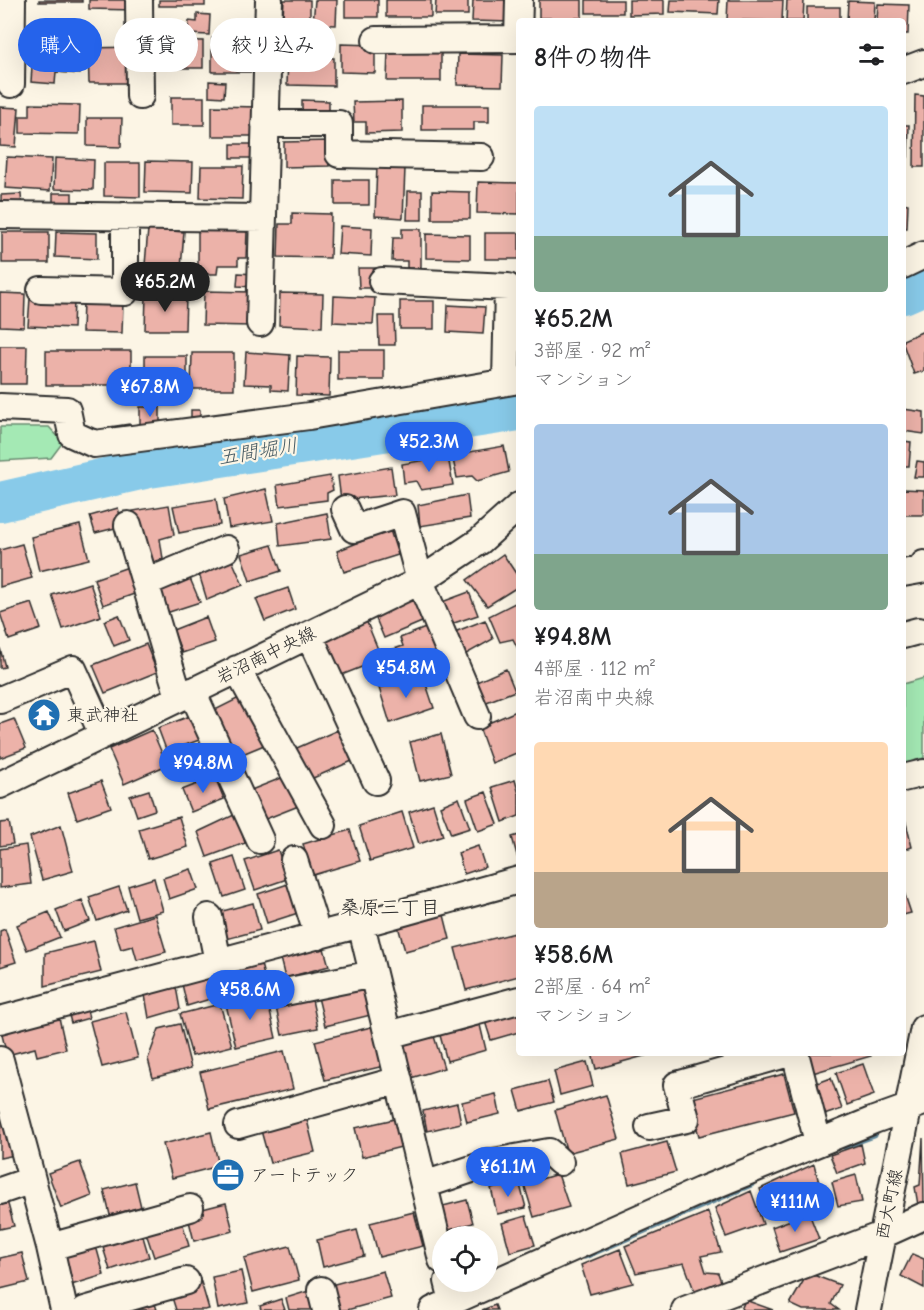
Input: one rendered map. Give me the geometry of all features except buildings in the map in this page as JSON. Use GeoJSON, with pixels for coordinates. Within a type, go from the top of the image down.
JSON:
{"type":"FeatureCollection","features":[{"type":"Feature","properties":{"kind":"street"},"geometry":{"type":"LineString","coordinates":[[11,84],[12,0]]}},
{"type":"Feature","properties":{"kind":"street"},"geometry":{"type":"LineString","coordinates":[[139,0],[140,96]]}},
{"type":"Feature","properties":{"kind":"street"},"geometry":{"type":"LineString","coordinates":[[260,323],[269,0]]}},
{"type":"Feature","properties":{"kind":"street"},"geometry":{"type":"LineString","coordinates":[[519,0],[519,18]]}},
{"type":"Feature","properties":{"kind":"street"},"geometry":{"type":"LineString","coordinates":[[376,40],[516,39]]}},
{"type":"Feature","properties":{"kind":"street"},"geometry":{"type":"LineString","coordinates":[[906,70],[924,63]]}},
{"type":"Feature","properties":{"kind":"street"},"geometry":{"type":"LineString","coordinates":[[265,124],[339,124],[339,154],[481,156]]}},
{"type":"Feature","properties":{"kind":"street"},"geometry":{"type":"LineString","coordinates":[[0,215],[263,218]]}},
{"type":"Feature","properties":{"kind":"street"},"geometry":{"type":"LineString","coordinates":[[41,290],[124,292],[125,216]]}},
{"type":"Feature","properties":{"kind":"street"},"geometry":{"type":"LineString","coordinates":[[906,264],[924,255]]}},
{"type":"Feature","properties":{"kind":"street"},"geometry":{"type":"LineString","coordinates":[[0,407],[67,410],[72,434],[94,444],[309,416],[512,381],[508,287],[382,280]]}},
{"type":"Feature","properties":{"kind":"street"},"geometry":{"type":"LineString","coordinates":[[345,509],[354,529],[402,513],[420,581],[477,716]]}},
{"type":"Feature","properties":{"kind":"street","name":"岩沼南中央線"},"geometry":{"type":"LineString","coordinates":[[0,785],[420,581],[480,541],[516,509]]}},
{"type":"Feature","properties":{"kind":"street"},"geometry":{"type":"LineString","coordinates":[[128,525],[145,583],[186,694],[260,840]]}},
{"type":"Feature","properties":{"kind":"street"},"geometry":{"type":"LineString","coordinates":[[145,583],[226,549]]}},
{"type":"Feature","properties":{"kind":"street"},"geometry":{"type":"LineString","coordinates":[[906,572],[920,570],[924,564]]}},
{"type":"Feature","properties":{"kind":"street"},"geometry":{"type":"LineString","coordinates":[[906,633],[924,632]]}},
{"type":"Feature","properties":{"kind":"street"},"geometry":{"type":"LineString","coordinates":[[309,634],[376,781]]}},
{"type":"Feature","properties":{"kind":"street"},"geometry":{"type":"LineString","coordinates":[[0,700],[73,669],[103,735]]}},
{"type":"Feature","properties":{"kind":"street"},"geometry":{"type":"LineString","coordinates":[[237,669],[323,825]]}},
{"type":"Feature","properties":{"kind":"street"},"geometry":{"type":"LineString","coordinates":[[906,777],[924,773]]}},
{"type":"Feature","properties":{"kind":"street"},"geometry":{"type":"LineString","coordinates":[[294,860],[318,936]]}},
{"type":"Feature","properties":{"kind":"street"},"geometry":{"type":"LineString","coordinates":[[0,1020],[516,881]]}},
{"type":"Feature","properties":{"kind":"street"},"geometry":{"type":"LineString","coordinates":[[208,917],[218,962]]}},
{"type":"Feature","properties":{"kind":"street"},"geometry":{"type":"LineString","coordinates":[[361,924],[434,1226]]}},
{"type":"Feature","properties":{"kind":"street"},"geometry":{"type":"LineString","coordinates":[[280,993],[373,974]]}},
{"type":"Feature","properties":{"kind":"street"},"geometry":{"type":"LineString","coordinates":[[388,1035],[516,1001]]}},
{"type":"Feature","properties":{"kind":"street","name":"西大町線"},"geometry":{"type":"LineString","coordinates":[[868,1310],[882,1235],[916,1104],[924,1028]]}},
{"type":"Feature","properties":{"kind":"street"},"geometry":{"type":"LineString","coordinates":[[649,1127],[686,1119],[677,1085],[778,1056]]}},
{"type":"Feature","properties":{"kind":"street"},"geometry":{"type":"LineString","coordinates":[[796,1056],[818,1143]]}},
{"type":"Feature","properties":{"kind":"street"},"geometry":{"type":"LineString","coordinates":[[0,1060],[50,1247],[64,1310]]}},
{"type":"Feature","properties":{"kind":"street"},"geometry":{"type":"LineString","coordinates":[[238,1125],[399,1080]]}},
{"type":"Feature","properties":{"kind":"street"},"geometry":{"type":"LineString","coordinates":[[444,1297],[916,1104]]}},
{"type":"Feature","properties":{"kind":"street"},"geometry":{"type":"LineString","coordinates":[[424,1185],[493,1162],[549,1152],[560,1162]]}},
{"type":"Feature","properties":{"kind":"street"},"geometry":{"type":"LineString","coordinates":[[0,1191],[32,1180]]}},
{"type":"Feature","properties":{"kind":"street"},"geometry":{"type":"LineString","coordinates":[[50,1247],[190,1209]]}},
{"type":"Feature","properties":{"kind":"street"},"geometry":{"type":"LineString","coordinates":[[685,1310],[720,1303],[924,1216]]}},
{"type":"Feature","properties":{"kind":"street"},"geometry":{"type":"LineString","coordinates":[[85,1310],[186,1281]]}},
{"type":"Feature","properties":{"kind":"green space"},"geometry":{"type":"Polygon","coordinates":[[[0,427],[49,427],[63,442],[51,458],[0,461],[0,427]]]}},
{"type":"Feature","properties":{"kind":"green space"},"geometry":{"type":"Polygon","coordinates":[[[924,678],[924,758],[906,763],[906,683],[924,678]]]}},
{"type":"Feature","properties":{"kind":"waterway","name":"五間堀川"},"geometry":{"type":"LineString","coordinates":[[906,293],[924,285]]}},
{"type":"Feature","properties":{"kind":"waterway","name":"五間堀川"},"geometry":{"type":"LineString","coordinates":[[0,502],[149,468],[516,411]]}},
{"type":"Feature","properties":{"kind":"waterway"},"geometry":{"type":"LineString","coordinates":[[844,1146],[874,1135]]}},
{"type":"Feature","properties":{"kind":"waterway"},"geometry":{"type":"LineString","coordinates":[[585,1256],[751,1184]]}},
{"type":"Feature","properties":{"kind":"place","name":"東武神社"},"geometry":{"type":"Point","coordinates":[44,715]}},
{"type":"Feature","properties":{"kind":"place","name":"アートテック"},"geometry":{"type":"Point","coordinates":[228,1175]}},
{"type":"Feature","properties":{"kind":"district","name":"桑原三丁目"},"geometry":{"type":"Point","coordinates":[390,907]}}]}
